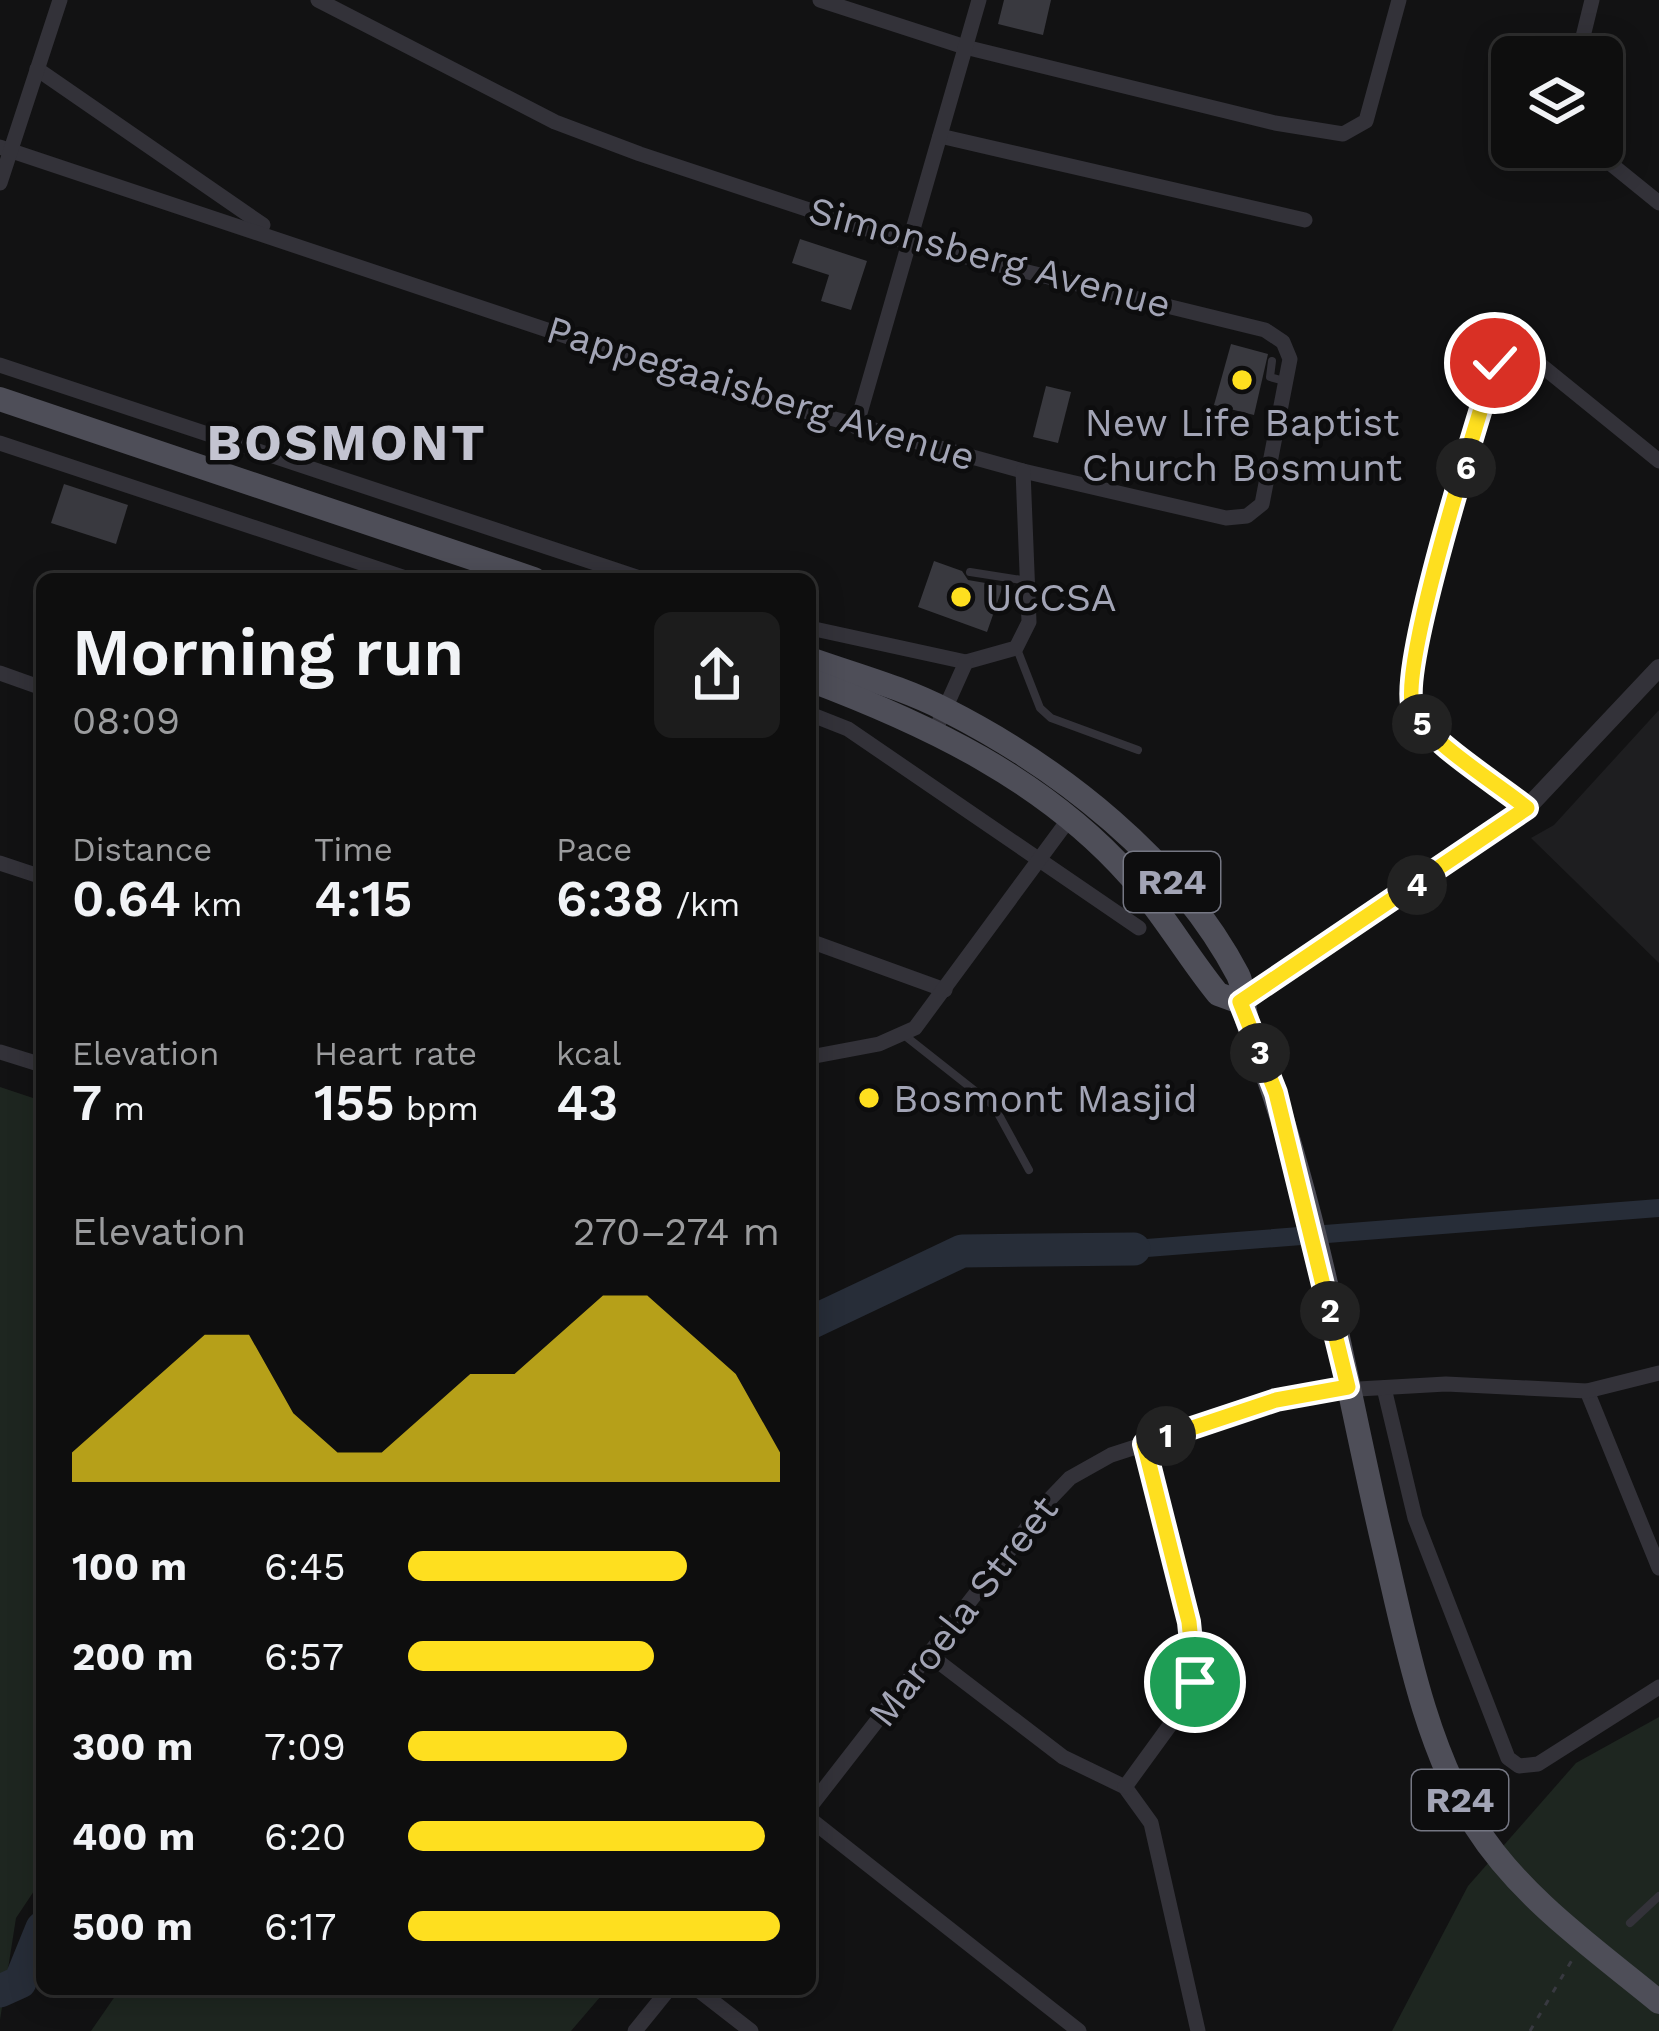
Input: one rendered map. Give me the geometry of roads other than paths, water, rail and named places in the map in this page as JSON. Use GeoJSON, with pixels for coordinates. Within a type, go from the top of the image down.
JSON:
{"type":"FeatureCollection","features":[{"type":"Feature","properties":{"kind":"main road"},"geometry":{"type":"LineString","coordinates":[[0,398],[516,573]]}},
{"type":"Feature","properties":{"kind":"main road","name":"R24"},"geometry":{"type":"LineString","coordinates":[[816,662],[939,720],[1010,775],[1077,809],[1218,994],[1240,1002],[1276,1093],[1400,1618],[1460,1800],[1515,1877],[1659,2002]]}},
{"type":"Feature","properties":{"kind":"main road","name":"R24"},"geometry":{"type":"LineString","coordinates":[[816,682],[939,720]]}},
{"type":"Feature","properties":{"kind":"street"},"geometry":{"type":"LineString","coordinates":[[0,183],[5,149],[60,0]]}},
{"type":"Feature","properties":{"kind":"street","name":"Simonsberg Avenue"},"geometry":{"type":"LineString","coordinates":[[318,0],[555,122],[909,243],[1265,330],[1287,347],[1290,383]]}},
{"type":"Feature","properties":{"kind":"street"},"geometry":{"type":"LineString","coordinates":[[820,0],[965,47],[1343,134],[1366,121],[1399,0]]}},
{"type":"Feature","properties":{"kind":"street"},"geometry":{"type":"LineString","coordinates":[[856,427],[979,0]]}},
{"type":"Feature","properties":{"kind":"street"},"geometry":{"type":"LineString","coordinates":[[1583,36],[1592,0]]}},
{"type":"Feature","properties":{"kind":"street","name":"Pappegaaisberg Avenue"},"geometry":{"type":"LineString","coordinates":[[37,69],[280,237]]}},
{"type":"Feature","properties":{"kind":"street"},"geometry":{"type":"LineString","coordinates":[[940,136],[1305,220]]}},
{"type":"Feature","properties":{"kind":"street","name":"Pappegaaisberg Avenue"},"geometry":{"type":"LineString","coordinates":[[5,149],[718,387],[1023,471],[1029,622],[1016,648]]}},
{"type":"Feature","properties":{"kind":"street"},"geometry":{"type":"LineString","coordinates":[[1616,168],[1659,203]]}},
{"type":"Feature","properties":{"kind":"street"},"geometry":{"type":"LineString","coordinates":[[1527,808],[1424,725],[1408,698],[1417,646],[1498,357],[1512,350],[1526,353],[1659,461]]}},
{"type":"Feature","properties":{"kind":"street"},"geometry":{"type":"LineString","coordinates":[[0,365],[625,573]]}},
{"type":"Feature","properties":{"kind":"street"},"geometry":{"type":"LineString","coordinates":[[1023,471],[1226,518],[1246,516],[1264,498],[1290,383]]}},
{"type":"Feature","properties":{"kind":"street"},"geometry":{"type":"LineString","coordinates":[[0,443],[391,573]]}},
{"type":"Feature","properties":{"kind":"street"},"geometry":{"type":"LineString","coordinates":[[816,629],[966,662],[1016,648]]}},
{"type":"Feature","properties":{"kind":"street"},"geometry":{"type":"LineString","coordinates":[[939,720],[966,662]]}},
{"type":"Feature","properties":{"kind":"street"},"geometry":{"type":"LineString","coordinates":[[1240,1002],[1527,808],[1659,668]]}},
{"type":"Feature","properties":{"kind":"street"},"geometry":{"type":"LineString","coordinates":[[0,674],[36,686]]}},
{"type":"Feature","properties":{"kind":"street"},"geometry":{"type":"LineString","coordinates":[[816,716],[848,729],[1138,928]]}},
{"type":"Feature","properties":{"kind":"street"},"geometry":{"type":"LineString","coordinates":[[816,1056],[904,1035],[929,1015],[1036,859],[1077,809]]}},
{"type":"Feature","properties":{"kind":"street"},"geometry":{"type":"LineString","coordinates":[[0,863],[36,875]]}},
{"type":"Feature","properties":{"kind":"street"},"geometry":{"type":"LineString","coordinates":[[816,943],[945,990]]}},
{"type":"Feature","properties":{"kind":"street"},"geometry":{"type":"LineString","coordinates":[[0,1052],[36,1063]]}},
{"type":"Feature","properties":{"kind":"street","name":"Maroela Street"},"geometry":{"type":"LineString","coordinates":[[816,1799],[1070,1478],[1144,1444],[1276,1400],[1348,1387],[1446,1384],[1587,1391],[1659,1373]]}},
{"type":"Feature","properties":{"kind":"street"},"geometry":{"type":"LineString","coordinates":[[1384,1388],[1402,1477],[1501,1749],[1520,1766],[1538,1764],[1659,1687]]}},
{"type":"Feature","properties":{"kind":"street"},"geometry":{"type":"LineString","coordinates":[[1587,1391],[1659,1568]]}},
{"type":"Feature","properties":{"kind":"street"},"geometry":{"type":"LineString","coordinates":[[1125,1786],[1190,1699],[1194,1648],[1144,1444]]}},
{"type":"Feature","properties":{"kind":"street"},"geometry":{"type":"LineString","coordinates":[[927,1653],[1063,1756],[1125,1786],[1151,1823],[1198,2031]]}},
{"type":"Feature","properties":{"kind":"street"},"geometry":{"type":"LineString","coordinates":[[816,1824],[1079,2031]]}},
{"type":"Feature","properties":{"kind":"street"},"geometry":{"type":"LineString","coordinates":[[634,2031],[664,1995]]}},
{"type":"Feature","properties":{"kind":"street"},"geometry":{"type":"LineString","coordinates":[[705,1995],[751,2031]]}},
{"type":"Feature","properties":{"kind":"lane"},"geometry":{"type":"LineString","coordinates":[[1272,361],[1270,377],[1290,383]]}},
{"type":"Feature","properties":{"kind":"lane"},"geometry":{"type":"LineString","coordinates":[[970,572],[1029,581]]}},
{"type":"Feature","properties":{"kind":"lane"},"geometry":{"type":"LineString","coordinates":[[1016,648],[1027,662],[1040,708],[1051,718],[1138,750]]}},
{"type":"Feature","properties":{"kind":"lane"},"geometry":{"type":"LineString","coordinates":[[904,1035],[994,1106],[1029,1171]]}},
{"type":"Feature","properties":{"kind":"lane"},"geometry":{"type":"LineString","coordinates":[[1630,1923],[1659,1896]]}},
{"type":"Feature","properties":{"kind":"waterway"},"geometry":{"type":"LineString","coordinates":[[1134,1249],[1659,1208]]}},
{"type":"Feature","properties":{"kind":"waterway"},"geometry":{"type":"LineString","coordinates":[[816,1320],[962,1251],[1134,1249]]}},
{"type":"Feature","properties":{"kind":"waterway"},"geometry":{"type":"LineString","coordinates":[[0,1991],[20,1982],[36,1943]]}},
{"type":"Feature","properties":{"kind":"place","name":"New Life Baptist Church Bosmunt"},"geometry":{"type":"Point","coordinates":[1242,380]}},
{"type":"Feature","properties":{"kind":"place","name":"UCCSA"},"geometry":{"type":"Point","coordinates":[961,597]}},
{"type":"Feature","properties":{"kind":"place","name":"Bosmont Masjid"},"geometry":{"type":"Point","coordinates":[869,1098]}},
{"type":"Feature","properties":{"kind":"district","name":"BOSMONT"},"geometry":{"type":"Point","coordinates":[347,442]}}]}
